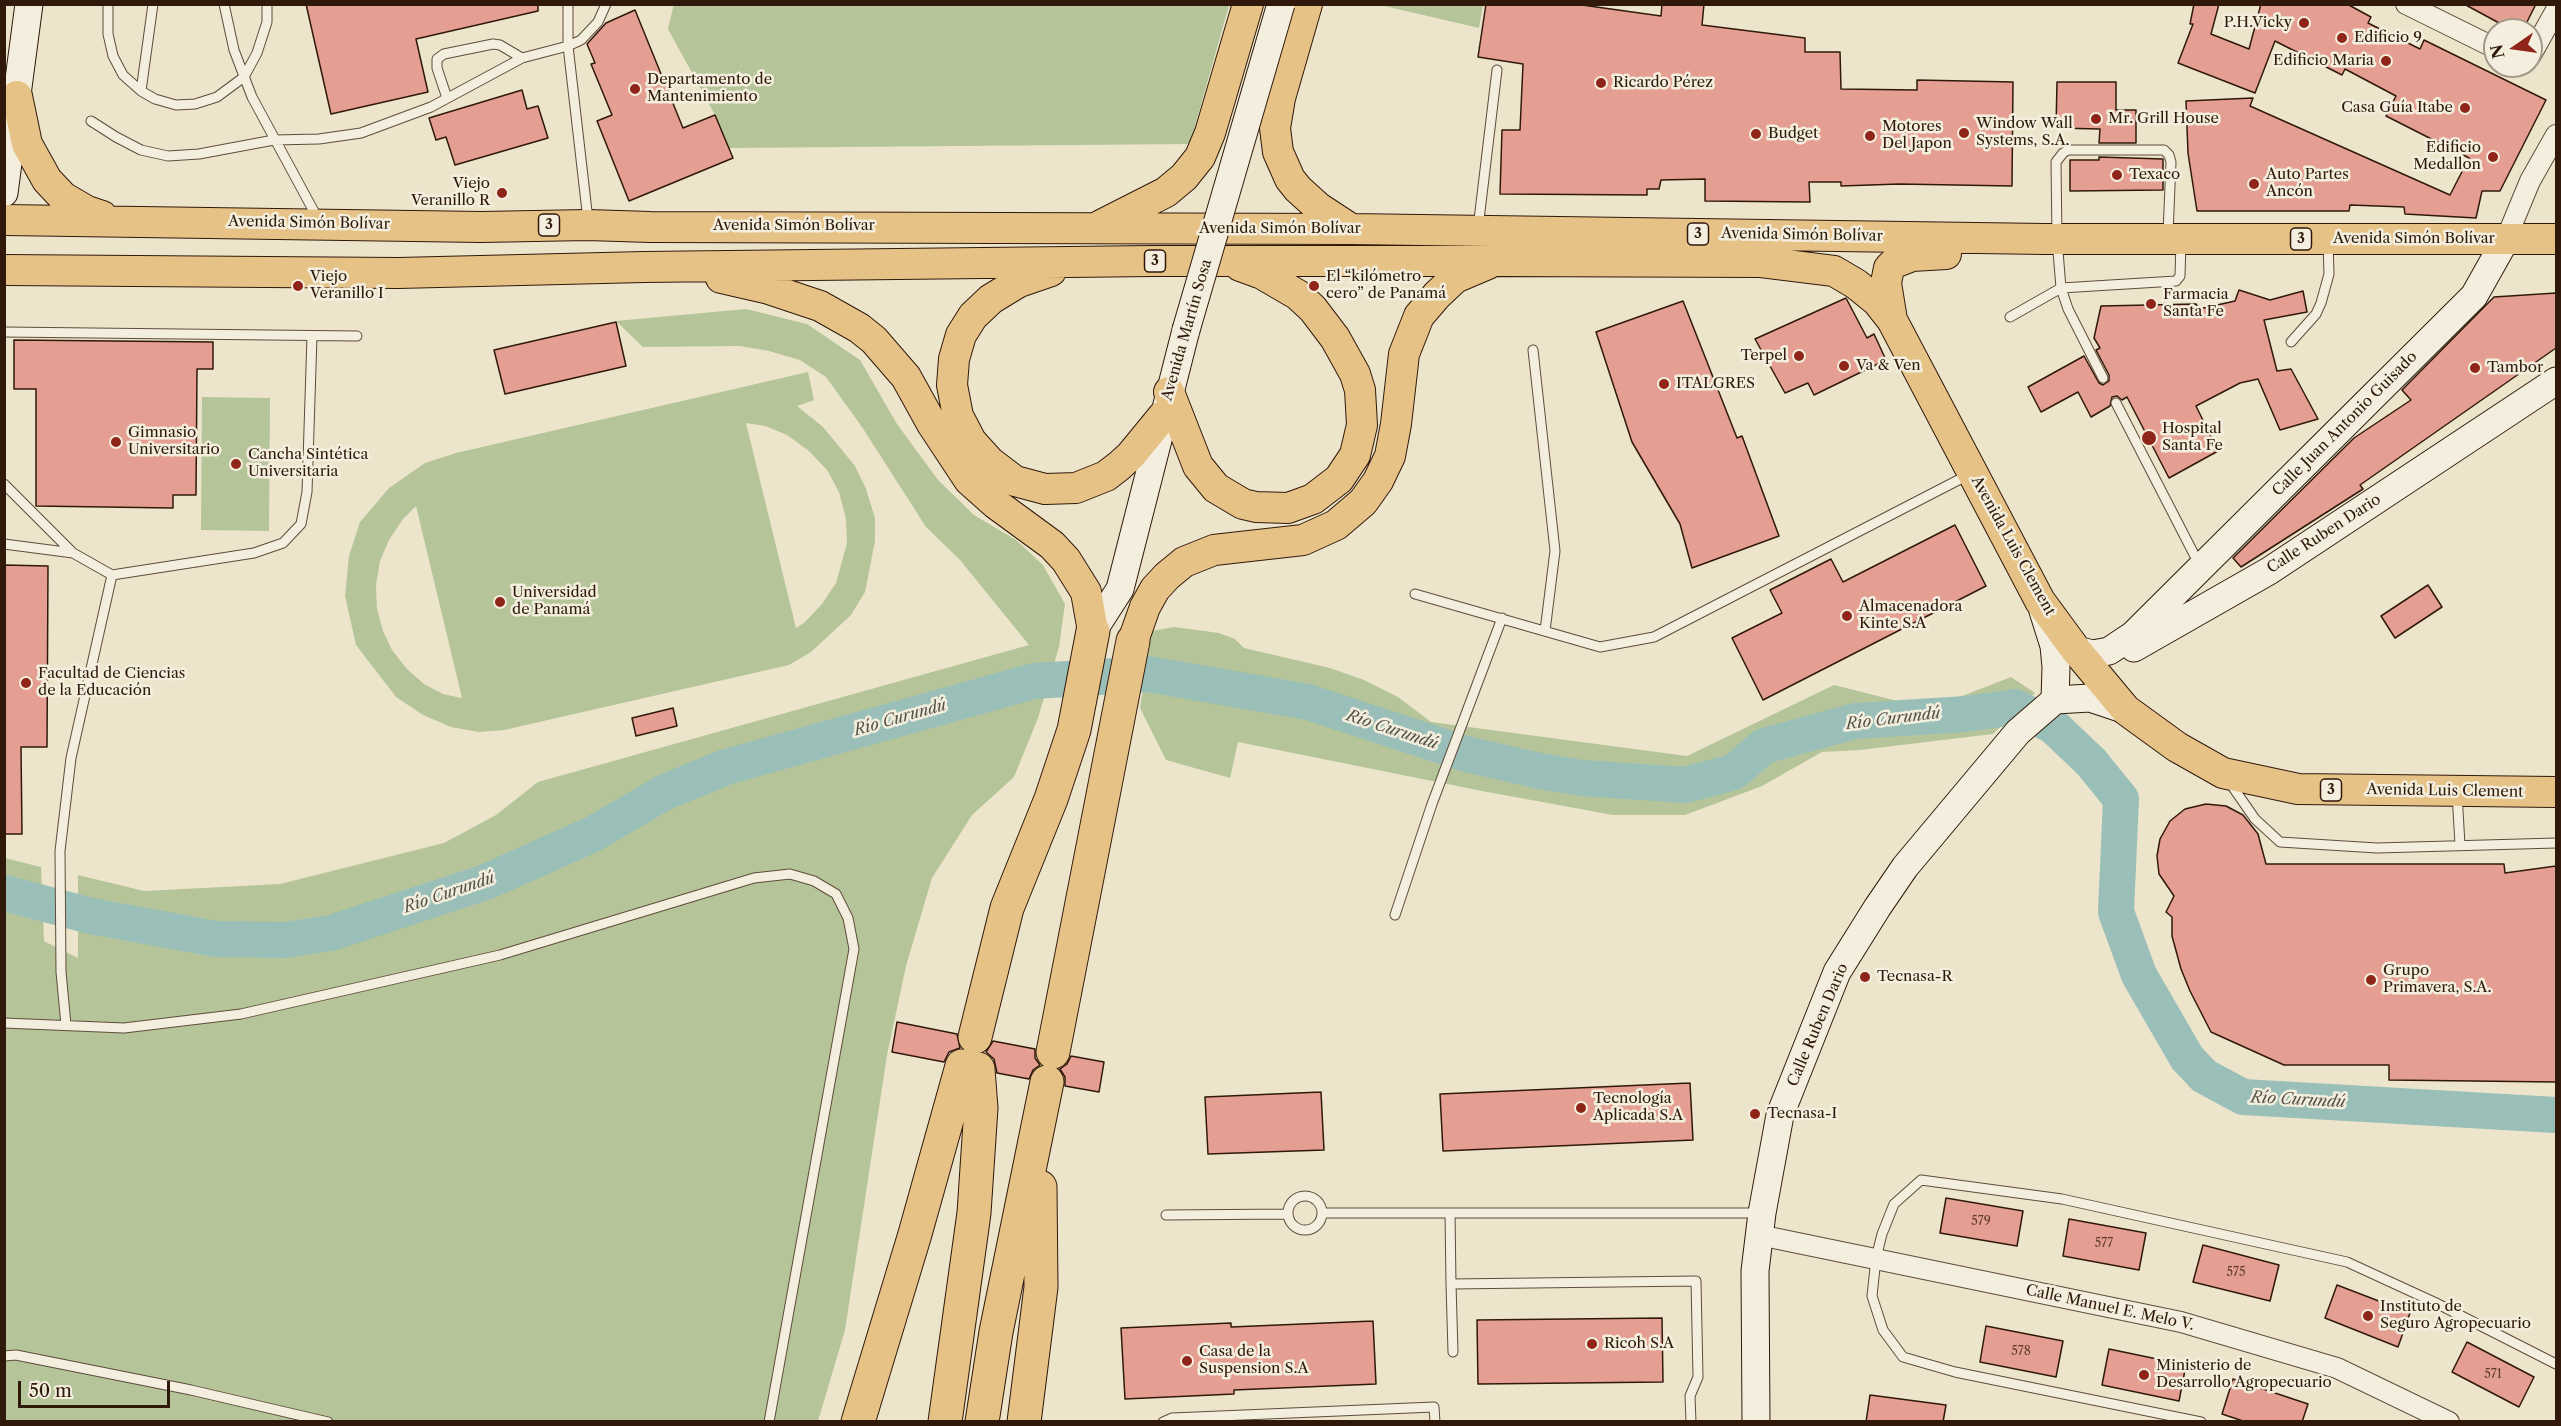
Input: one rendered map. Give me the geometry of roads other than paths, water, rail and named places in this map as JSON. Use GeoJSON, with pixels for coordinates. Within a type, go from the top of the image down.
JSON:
{"type":"FeatureCollection","features":[{"type":"Feature","properties":{"kind":"highway"},"geometry":{"type":"LineString","coordinates":[[858,1422],[972,1057],[1007,908],[1051,799],[1074,730],[1093,635]]}},
{"type":"Feature","properties":{"kind":"highway"},"geometry":{"type":"LineString","coordinates":[[982,1422],[996,1332],[1133,645]]}},
{"type":"Feature","properties":{"kind":"highway"},"geometry":{"type":"LineString","coordinates":[[945,1422],[974,1213],[981,1108],[972,1057]]}},
{"type":"Feature","properties":{"kind":"highway"},"geometry":{"type":"LineString","coordinates":[[1024,1422],[1041,1287],[1039,1125]]}},
{"type":"Feature","properties":{"kind":"main road"},"geometry":{"type":"LineString","coordinates":[[1094,228],[1166,192],[1193,168],[1208,139],[1248,4]]}},
{"type":"Feature","properties":{"kind":"main road"},"geometry":{"type":"LineString","coordinates":[[1307,4],[1278,106],[1275,128],[1278,152],[1290,179],[1298,189],[1319,208],[1351,229]]}},
{"type":"Feature","properties":{"kind":"main road"},"geometry":{"type":"LineString","coordinates":[[12,121],[25,138],[47,180],[63,197],[75,205],[113,220]]}},
{"type":"Feature","properties":{"kind":"main road","name":"Avenida Simón Bolívar"},"geometry":{"type":"LineString","coordinates":[[4,220],[481,227],[588,225],[1478,230],[2051,239],[2556,239]]}},
{"type":"Feature","properties":{"kind":"main road"},"geometry":{"type":"LineString","coordinates":[[1892,320],[1886,275],[1894,262],[1912,256],[1999,251],[2051,239]]}},
{"type":"Feature","properties":{"kind":"main road"},"geometry":{"type":"LineString","coordinates":[[1087,263],[1019,282],[991,299],[973,316],[961,335],[952,371],[954,399],[963,428],[978,451],[1003,473],[1030,486],[1076,488],[1106,476],[1131,454],[1166,404],[1202,471],[1216,488],[1243,504],[1256,507],[1288,508],[1313,499],[1339,479],[1355,454],[1362,425],[1360,390],[1355,374],[1335,338],[1313,309],[1298,295],[1262,274],[1222,261]]}},
{"type":"Feature","properties":{"kind":"main road","name":"Avenida Simón Bolívar"},"geometry":{"type":"LineString","coordinates":[[4,270],[365,273],[644,267],[1222,261],[1761,262],[1834,271],[1856,284],[1877,301],[1892,320]]}},
{"type":"Feature","properties":{"kind":"main road"},"geometry":{"type":"LineString","coordinates":[[1133,645],[1145,607],[1155,589],[1184,562],[1214,550],[1281,544],[1309,538],[1335,525],[1363,502],[1378,481],[1390,456],[1404,354],[1419,316],[1455,278],[1497,261]]}},
{"type":"Feature","properties":{"kind":"main road"},"geometry":{"type":"LineString","coordinates":[[644,267],[712,276],[769,289],[820,306],[859,328],[889,356],[906,377],[938,434],[969,480],[996,504],[1052,545],[1066,560],[1086,592],[1093,635]]}},
{"type":"Feature","properties":{"kind":"main road","name":"Avenida Luis Clement"},"geometry":{"type":"LineString","coordinates":[[1892,320],[2040,601],[2118,702],[2177,747],[2223,773],[2298,789],[2556,792]]}},
{"type":"Feature","properties":{"kind":"street"},"geometry":{"type":"LineString","coordinates":[[4,193],[29,4]]}},
{"type":"Feature","properties":{"kind":"street","name":"Avenida Martín Sosa"},"geometry":{"type":"LineString","coordinates":[[1093,635],[1119,589],[1186,330],[1281,4]]}},
{"type":"Feature","properties":{"kind":"street"},"geometry":{"type":"LineString","coordinates":[[2406,4],[2483,42]]}},
{"type":"Feature","properties":{"kind":"street"},"geometry":{"type":"LineString","coordinates":[[2543,33],[2556,10]]}},
{"type":"Feature","properties":{"kind":"street","name":"Calle Juan Antonio Guisado"},"geometry":{"type":"LineString","coordinates":[[2076,650],[2093,654],[2114,648],[2133,635],[2474,296],[2506,239],[2530,181],[2556,135]]}},
{"type":"Feature","properties":{"kind":"street","name":"Calle Ruben Dario"},"geometry":{"type":"LineString","coordinates":[[2118,702],[2112,668],[2121,656],[2215,600],[2270,571],[2556,381]]}},
{"type":"Feature","properties":{"kind":"street"},"geometry":{"type":"LineString","coordinates":[[2197,572],[2193,584],[2201,596],[2215,600]]}},
{"type":"Feature","properties":{"kind":"street","name":"Avenida Martín Sosa"},"geometry":{"type":"LineString","coordinates":[[1119,589],[1133,645]]}},
{"type":"Feature","properties":{"kind":"street"},"geometry":{"type":"LineString","coordinates":[[2040,601],[2054,646],[2057,675],[2052,702],[2090,698],[2118,702]]}},
{"type":"Feature","properties":{"kind":"street","name":"Calle Ruben Dario"},"geometry":{"type":"LineString","coordinates":[[1756,1422],[1755,1271],[1760,1224],[1780,1115],[1838,972],[1905,867],[2018,732],[2052,702]]}},
{"type":"Feature","properties":{"kind":"street","name":"Calle Manuel E. Melo V."},"geometry":{"type":"LineString","coordinates":[[1760,1224],[1875,1258],[2181,1322],[2337,1368],[2449,1422]]}},
{"type":"Feature","properties":{"kind":"lane"},"geometry":{"type":"LineString","coordinates":[[108,4],[108,34],[113,56],[123,75],[141,91],[155,99],[176,105],[195,104],[217,97],[243,78],[257,53],[267,22],[267,4]]}},
{"type":"Feature","properties":{"kind":"lane"},"geometry":{"type":"LineString","coordinates":[[141,91],[153,4]]}},
{"type":"Feature","properties":{"kind":"lane"},"geometry":{"type":"LineString","coordinates":[[224,4],[234,51],[243,78],[320,224]]}},
{"type":"Feature","properties":{"kind":"lane"},"geometry":{"type":"LineString","coordinates":[[568,4],[568,46],[588,225]]}},
{"type":"Feature","properties":{"kind":"lane"},"geometry":{"type":"LineString","coordinates":[[91,120],[141,150],[168,156],[199,154],[274,140],[319,139],[361,133],[431,107],[522,58],[568,46],[581,40],[598,22],[606,4]]}},
{"type":"Feature","properties":{"kind":"lane"},"geometry":{"type":"LineString","coordinates":[[447,98],[437,68],[437,59],[444,54],[493,44],[500,45],[522,58]]}},
{"type":"Feature","properties":{"kind":"lane"},"geometry":{"type":"LineString","coordinates":[[1478,230],[1497,70]]}},
{"type":"Feature","properties":{"kind":"lane"},"geometry":{"type":"LineString","coordinates":[[2010,316],[2061,288],[2176,281],[2180,276],[2175,239],[2171,162],[2169,154],[2164,150],[2068,150],[2056,162],[2051,239],[2061,288],[2068,309],[2103,378]]}},
{"type":"Feature","properties":{"kind":"lane"},"geometry":{"type":"LineString","coordinates":[[2291,342],[2316,314],[2322,303],[2329,274],[2328,239]]}},
{"type":"Feature","properties":{"kind":"lane"},"geometry":{"type":"LineString","coordinates":[[4,332],[357,336]]}},
{"type":"Feature","properties":{"kind":"lane"},"geometry":{"type":"LineString","coordinates":[[4,484],[73,554],[112,574],[254,553],[283,543],[301,524],[307,492],[312,336]]}},
{"type":"Feature","properties":{"kind":"lane"},"geometry":{"type":"LineString","coordinates":[[1533,350],[1555,552],[1545,631]]}},
{"type":"Feature","properties":{"kind":"lane"},"geometry":{"type":"LineString","coordinates":[[2116,403],[2182,532],[2197,572]]}},
{"type":"Feature","properties":{"kind":"lane"},"geometry":{"type":"LineString","coordinates":[[1415,594],[1600,647],[1654,637],[1972,473]]}},
{"type":"Feature","properties":{"kind":"lane"},"geometry":{"type":"LineString","coordinates":[[4,544],[73,554]]}},
{"type":"Feature","properties":{"kind":"lane"},"geometry":{"type":"LineString","coordinates":[[66,1025],[61,972],[60,851],[71,758],[112,574]]}},
{"type":"Feature","properties":{"kind":"lane"},"geometry":{"type":"LineString","coordinates":[[1395,915],[1431,804],[1502,618]]}},
{"type":"Feature","properties":{"kind":"lane"},"geometry":{"type":"LineString","coordinates":[[2223,773],[2255,819],[2280,842],[2376,848],[2556,843]]}},
{"type":"Feature","properties":{"kind":"lane"},"geometry":{"type":"LineString","coordinates":[[2457,791],[2460,845]]}},
{"type":"Feature","properties":{"kind":"lane"},"geometry":{"type":"LineString","coordinates":[[4,1023],[124,1028],[241,1014],[500,955],[754,878],[790,874],[814,881],[836,894],[848,918],[854,949],[769,1422]]}},
{"type":"Feature","properties":{"kind":"lane"},"geometry":{"type":"LineString","coordinates":[[2201,1422],[1955,1372],[1902,1357],[1883,1330],[1872,1296],[1875,1258],[1894,1204],[1921,1180],[2062,1199],[2347,1262],[2434,1302],[2556,1364]]}},
{"type":"Feature","properties":{"kind":"lane"},"geometry":{"type":"LineString","coordinates":[[1302,1196],[1313,1198],[1322,1213],[1315,1226],[1305,1229],[1294,1226],[1288,1214],[1293,1201],[1302,1196]]}},
{"type":"Feature","properties":{"kind":"lane"},"geometry":{"type":"LineString","coordinates":[[1322,1213],[1450,1213],[1760,1224]]}},
{"type":"Feature","properties":{"kind":"lane"},"geometry":{"type":"LineString","coordinates":[[1450,1213],[1453,1352]]}},
{"type":"Feature","properties":{"kind":"lane"},"geometry":{"type":"LineString","coordinates":[[1166,1215],[1288,1214]]}},
{"type":"Feature","properties":{"kind":"lane"},"geometry":{"type":"LineString","coordinates":[[1451,1284],[1696,1281],[1698,1377],[1690,1396],[1691,1422]]}},
{"type":"Feature","properties":{"kind":"lane"},"geometry":{"type":"LineString","coordinates":[[4,1356],[16,1355],[328,1422]]}},
{"type":"Feature","properties":{"kind":"lane"},"geometry":{"type":"LineString","coordinates":[[1163,1422],[1172,1418],[1434,1407],[1435,1422]]}},
{"type":"Feature","properties":{"kind":"lane"},"geometry":{"type":"LineString","coordinates":[[1374,1410],[1374,1422]]}},
{"type":"Feature","properties":{"kind":"waterway","name":"Río Curundú"},"geometry":{"type":"LineString","coordinates":[[4,893],[91,916],[216,939],[285,940],[331,933],[486,882],[593,834],[665,792],[726,767],[1034,681],[1148,674],[1308,702],[1466,754],[1540,771],[1582,778],[1685,785],[1734,772],[1764,746],[1855,721],[1966,714],[2015,707],[2053,726],[2091,762],[2121,799],[2116,912],[2139,975],[2187,1058],[2204,1076],[2243,1097],[2556,1115]]}},
{"type":"Feature","properties":{"kind":"place","name":"P.H.Vicky"},"geometry":{"type":"Point","coordinates":[2304,23]}},
{"type":"Feature","properties":{"kind":"place","name":"Edificio 9"},"geometry":{"type":"Point","coordinates":[2342,38]}},
{"type":"Feature","properties":{"kind":"place","name":"Edificio Maria"},"geometry":{"type":"Point","coordinates":[2386,61]}},
{"type":"Feature","properties":{"kind":"place","name":"Ricardo Pérez"},"geometry":{"type":"Point","coordinates":[1601,83]}},
{"type":"Feature","properties":{"kind":"place","name":"Departamento de Mantenimiento"},"geometry":{"type":"Point","coordinates":[635,89]}},
{"type":"Feature","properties":{"kind":"place","name":"Casa Guía Itabe"},"geometry":{"type":"Point","coordinates":[2465,108]}},
{"type":"Feature","properties":{"kind":"place","name":"Mr. Grill House"},"geometry":{"type":"Point","coordinates":[2096,119]}},
{"type":"Feature","properties":{"kind":"place","name":"Window Wall Systems, S.A."},"geometry":{"type":"Point","coordinates":[1964,133]}},
{"type":"Feature","properties":{"kind":"place","name":"Budget"},"geometry":{"type":"Point","coordinates":[1756,134]}},
{"type":"Feature","properties":{"kind":"place","name":"Motores Del Japon"},"geometry":{"type":"Point","coordinates":[1870,136]}},
{"type":"Feature","properties":{"kind":"place","name":"Edificio Medallon"},"geometry":{"type":"Point","coordinates":[2493,157]}},
{"type":"Feature","properties":{"kind":"place","name":"Texaco"},"geometry":{"type":"Point","coordinates":[2117,175]}},
{"type":"Feature","properties":{"kind":"place","name":"Auto Partes Ancón"},"geometry":{"type":"Point","coordinates":[2254,184]}},
{"type":"Feature","properties":{"kind":"place","name":"Viejo Veranillo R"},"geometry":{"type":"Point","coordinates":[502,193]}},
{"type":"Feature","properties":{"kind":"place","name":"Viejo Veranillo I"},"geometry":{"type":"Point","coordinates":[298,286]}},
{"type":"Feature","properties":{"kind":"place","name":"El “kilómetro cero” de Panamá"},"geometry":{"type":"Point","coordinates":[1314,286]}},
{"type":"Feature","properties":{"kind":"place","name":"Farmacia Santa Fe"},"geometry":{"type":"Point","coordinates":[2151,304]}},
{"type":"Feature","properties":{"kind":"place","name":"Terpel"},"geometry":{"type":"Point","coordinates":[1799,356]}},
{"type":"Feature","properties":{"kind":"place","name":"Va & Ven"},"geometry":{"type":"Point","coordinates":[1844,366]}},
{"type":"Feature","properties":{"kind":"place","name":"Tambor"},"geometry":{"type":"Point","coordinates":[2475,368]}},
{"type":"Feature","properties":{"kind":"place","name":"ITALGRES"},"geometry":{"type":"Point","coordinates":[1664,384]}},
{"type":"Feature","properties":{"kind":"place","name":"Hospital Santa Fe"},"geometry":{"type":"Point","coordinates":[2149,438]}},
{"type":"Feature","properties":{"kind":"place","name":"Gimnasio Universitario"},"geometry":{"type":"Point","coordinates":[116,442]}},
{"type":"Feature","properties":{"kind":"place","name":"Cancha Sintética Universitaria"},"geometry":{"type":"Point","coordinates":[236,464]}},
{"type":"Feature","properties":{"kind":"place","name":"Universidad de Panamá"},"geometry":{"type":"Point","coordinates":[500,602]}},
{"type":"Feature","properties":{"kind":"place","name":"Almacenadora Kinte S.A"},"geometry":{"type":"Point","coordinates":[1847,616]}},
{"type":"Feature","properties":{"kind":"place","name":"Facultad de Ciencias de la Educación"},"geometry":{"type":"Point","coordinates":[26,683]}},
{"type":"Feature","properties":{"kind":"place","name":"Tecnasa-R"},"geometry":{"type":"Point","coordinates":[1865,977]}},
{"type":"Feature","properties":{"kind":"place","name":"Grupo Primavera, S.A."},"geometry":{"type":"Point","coordinates":[2371,980]}},
{"type":"Feature","properties":{"kind":"place","name":"Tecnología Aplicada S.A"},"geometry":{"type":"Point","coordinates":[1581,1108]}},
{"type":"Feature","properties":{"kind":"place","name":"Tecnasa-I"},"geometry":{"type":"Point","coordinates":[1755,1114]}},
{"type":"Feature","properties":{"kind":"place","name":"Instituto de Seguro Agropecuario"},"geometry":{"type":"Point","coordinates":[2368,1316]}},
{"type":"Feature","properties":{"kind":"place","name":"Ricoh S.A"},"geometry":{"type":"Point","coordinates":[1592,1344]}},
{"type":"Feature","properties":{"kind":"place","name":"Casa de la Suspension S.A"},"geometry":{"type":"Point","coordinates":[1187,1361]}},
{"type":"Feature","properties":{"kind":"place","name":"Ministerio de Desarrollo Agropecuario"},"geometry":{"type":"Point","coordinates":[2144,1375]}}]}
